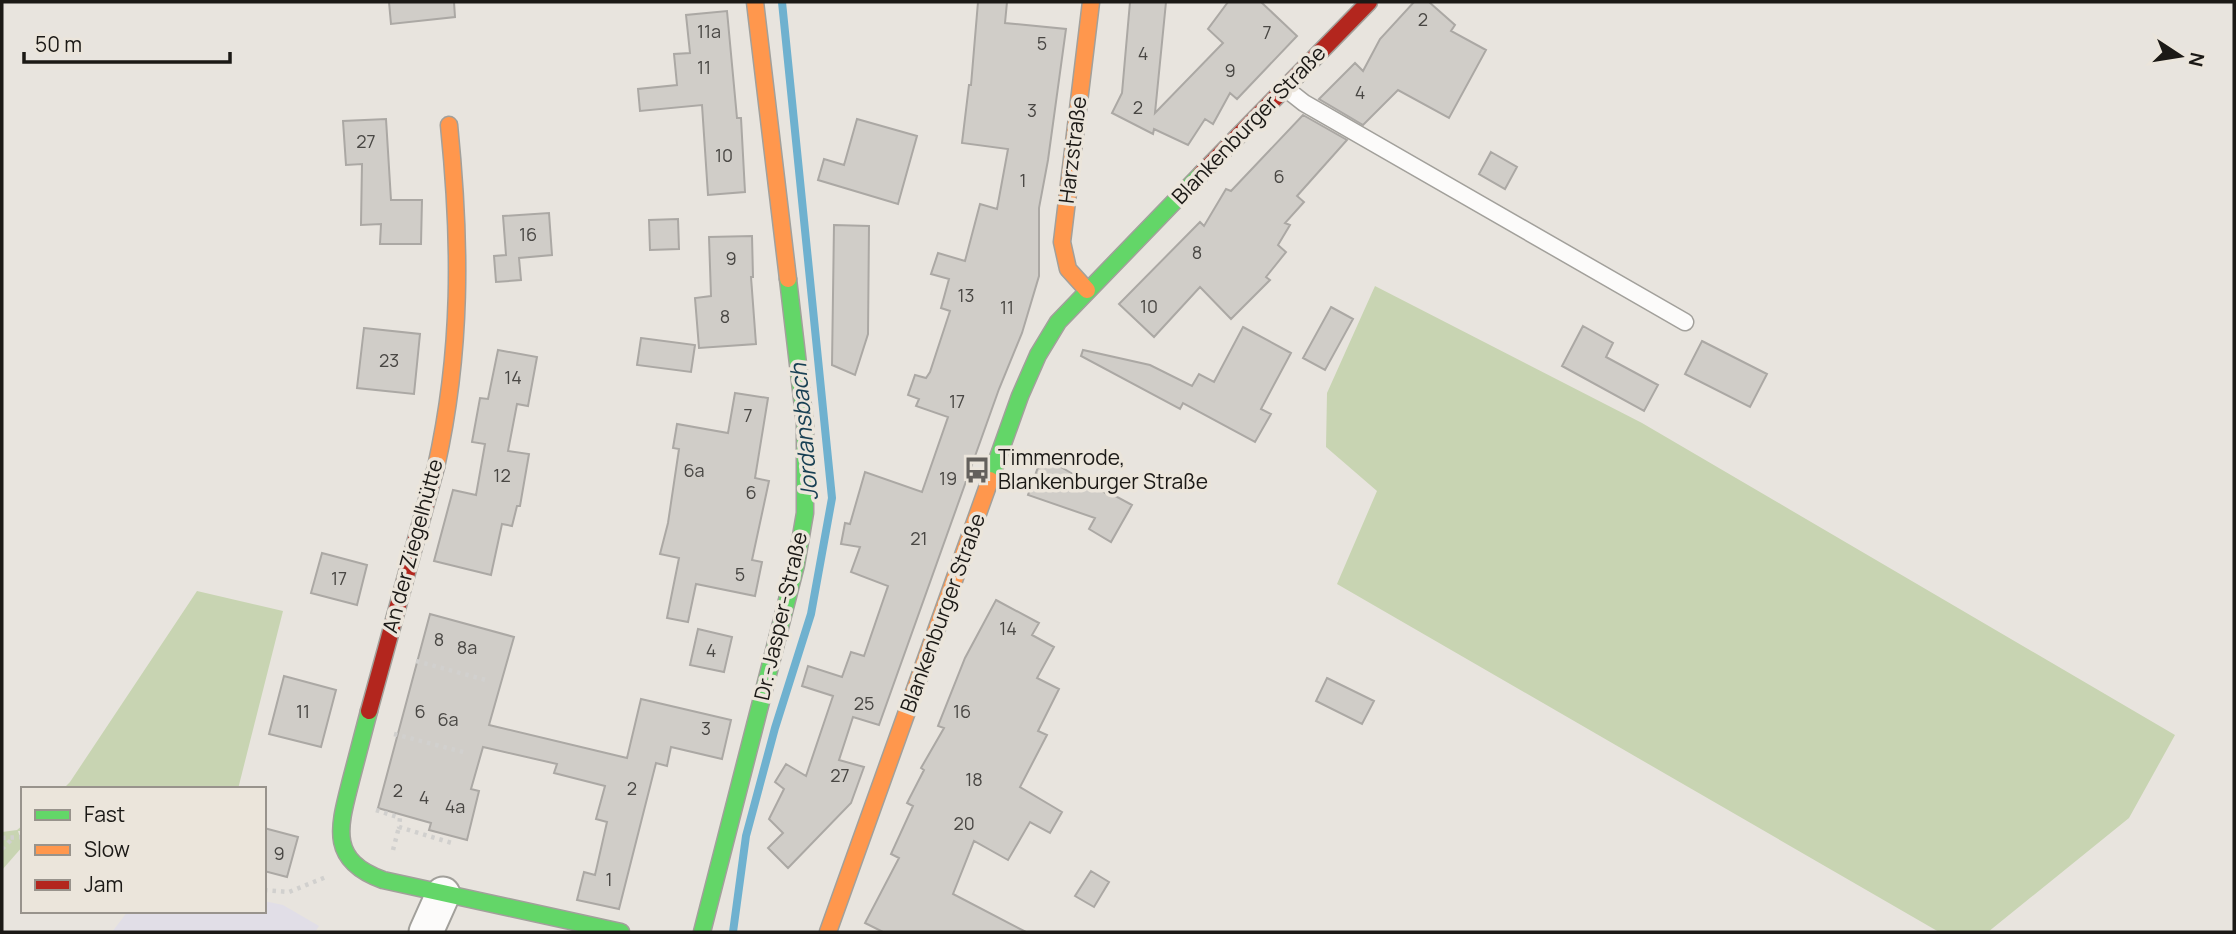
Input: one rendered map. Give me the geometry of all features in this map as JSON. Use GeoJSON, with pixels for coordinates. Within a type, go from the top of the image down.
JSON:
{"type":"FeatureCollection","features":[{"type":"Feature","properties":{"kind":"street","name":"Dr.-Jasper-Straße"},"geometry":{"type":"LineString","coordinates":[[702,932],[796,565],[805,513],[805,424],[755,2]]}},
{"type":"Feature","properties":{"kind":"street","name":"Harzstraße"},"geometry":{"type":"LineString","coordinates":[[1087,290],[1070,274],[1063,261],[1062,242],[1091,2]]}},
{"type":"Feature","properties":{"kind":"street","name":"Blankenburger Straße"},"geometry":{"type":"LineString","coordinates":[[828,932],[1020,396],[1038,355],[1058,322],[1087,290],[1369,2]]}},
{"type":"Feature","properties":{"kind":"street","name":"An der Ziegelhütte"},"geometry":{"type":"LineString","coordinates":[[351,863],[342,846],[340,822],[372,696],[424,516],[438,456],[456,350],[460,286],[458,204],[449,125]]}},
{"type":"Feature","properties":{"kind":"street"},"geometry":{"type":"LineString","coordinates":[[351,863],[373,877],[621,932]]}},
{"type":"Feature","properties":{"kind":"street"},"geometry":{"type":"LineString","coordinates":[[426,932],[443,894]]}},
{"type":"Feature","properties":{"kind":"lane"},"geometry":{"type":"LineString","coordinates":[[1285,88],[1304,103],[1685,322]]}},
{"type":"Feature","properties":{"kind":"path"},"geometry":{"type":"LineString","coordinates":[[409,665],[415,661],[486,680]]}},
{"type":"Feature","properties":{"kind":"path"},"geometry":{"type":"LineString","coordinates":[[390,746],[393,733],[467,753]]}},
{"type":"Feature","properties":{"kind":"path"},"geometry":{"type":"LineString","coordinates":[[373,809],[400,818],[399,827],[456,844]]}},
{"type":"Feature","properties":{"kind":"path"},"geometry":{"type":"LineString","coordinates":[[2,849],[15,836]]}},
{"type":"Feature","properties":{"kind":"path"},"geometry":{"type":"LineString","coordinates":[[2,838],[21,837]]}},
{"type":"Feature","properties":{"kind":"path"},"geometry":{"type":"LineString","coordinates":[[266,890],[289,892],[316,883],[351,863]]}},
{"type":"Feature","properties":{"kind":"shaded area"},"geometry":{"type":"Polygon","coordinates":[[[266,901],[283,905],[319,926],[315,932],[112,932],[126,913],[266,913],[266,901]]]}},
{"type":"Feature","properties":{"kind":"green space"},"geometry":{"type":"Polygon","coordinates":[[[1375,286],[1642,423],[2175,735],[2129,818],[1988,932],[1939,932],[1337,584],[1377,491],[1326,447],[1327,393],[1375,286]]]}},
{"type":"Feature","properties":{"kind":"green space"},"geometry":{"type":"Polygon","coordinates":[[[197,591],[283,611],[239,787],[65,787],[197,591]]]}},
{"type":"Feature","properties":{"kind":"green space"},"geometry":{"type":"Polygon","coordinates":[[[21,827],[21,831],[18,831],[21,848],[2,870],[2,832],[17,830],[21,827]]]}},
{"type":"Feature","properties":{"kind":"building"},"geometry":{"type":"Polygon","coordinates":[[[389,2],[454,2],[455,17],[391,24],[389,2]]]}},
{"type":"Feature","properties":{"kind":"building"},"geometry":{"type":"Polygon","coordinates":[[[978,2],[1007,2],[1005,23],[1066,29],[1039,208],[1039,276],[1022,333],[999,389],[879,725],[853,717],[839,760],[864,767],[851,803],[788,868],[768,848],[783,833],[769,819],[784,789],[775,782],[786,764],[806,776],[833,696],[802,686],[808,666],[842,677],[851,652],[864,656],[888,586],[851,572],[860,547],[841,544],[845,523],[850,524],[865,472],[922,492],[948,417],[916,406],[919,399],[908,395],[915,375],[926,378],[930,372],[950,311],[941,308],[949,279],[931,274],[938,253],[965,261],[980,204],[997,209],[1008,149],[962,143],[971,85],[978,2]]]}},
{"type":"Feature","properties":{"kind":"building"},"geometry":{"type":"Polygon","coordinates":[[[1130,2],[1166,2],[1155,113],[1223,43],[1208,29],[1228,2],[1261,2],[1297,36],[1237,99],[1230,93],[1213,124],[1205,119],[1188,145],[1154,129],[1153,134],[1112,113],[1122,93],[1130,2]]]}},
{"type":"Feature","properties":{"kind":"building"},"geometry":{"type":"Polygon","coordinates":[[[1414,2],[1429,2],[1455,25],[1451,31],[1486,50],[1449,118],[1398,90],[1363,125],[1319,99],[1355,63],[1363,71],[1380,39],[1414,2]]]}},
{"type":"Feature","properties":{"kind":"building"},"geometry":{"type":"Polygon","coordinates":[[[727,11],[737,118],[741,118],[745,192],[708,195],[702,105],[640,111],[638,89],[677,85],[674,54],[690,53],[686,15],[727,11]]]}},
{"type":"Feature","properties":{"kind":"building"},"geometry":{"type":"Polygon","coordinates":[[[1303,115],[1347,140],[1297,196],[1304,202],[1285,223],[1290,225],[1278,245],[1286,252],[1266,277],[1270,280],[1231,319],[1200,287],[1154,337],[1119,304],[1200,222],[1204,226],[1226,189],[1231,191],[1303,115]]]}},
{"type":"Feature","properties":{"kind":"building"},"geometry":{"type":"Polygon","coordinates":[[[386,119],[391,200],[422,200],[421,244],[380,244],[381,224],[361,225],[362,164],[346,165],[343,121],[386,119]]]}},
{"type":"Feature","properties":{"kind":"building"},"geometry":{"type":"Polygon","coordinates":[[[857,119],[917,136],[898,204],[818,180],[824,159],[844,165],[857,119]]]}},
{"type":"Feature","properties":{"kind":"building"},"geometry":{"type":"Polygon","coordinates":[[[1491,152],[1517,167],[1505,189],[1479,174],[1491,152]]]}},
{"type":"Feature","properties":{"kind":"building"},"geometry":{"type":"Polygon","coordinates":[[[549,213],[552,255],[519,258],[521,280],[496,282],[494,256],[506,255],[503,216],[549,213]]]}},
{"type":"Feature","properties":{"kind":"building"},"geometry":{"type":"Polygon","coordinates":[[[678,219],[679,249],[650,250],[649,220],[678,219]]]}},
{"type":"Feature","properties":{"kind":"building"},"geometry":{"type":"Polygon","coordinates":[[[834,225],[869,226],[868,334],[855,375],[832,365],[834,225]]]}},
{"type":"Feature","properties":{"kind":"building"},"geometry":{"type":"Polygon","coordinates":[[[752,236],[751,277],[756,344],[699,348],[695,298],[711,296],[709,237],[752,236]]]}},
{"type":"Feature","properties":{"kind":"building"},"geometry":{"type":"Polygon","coordinates":[[[1331,307],[1353,319],[1325,370],[1303,358],[1331,307]]]}},
{"type":"Feature","properties":{"kind":"building"},"geometry":{"type":"Polygon","coordinates":[[[1583,326],[1613,343],[1606,357],[1658,385],[1644,411],[1562,366],[1583,326]]]}},
{"type":"Feature","properties":{"kind":"building"},"geometry":{"type":"Polygon","coordinates":[[[1243,327],[1291,353],[1261,409],[1271,414],[1255,442],[1183,403],[1180,409],[1081,356],[1083,350],[1150,365],[1192,386],[1199,374],[1214,382],[1243,327]]]}},
{"type":"Feature","properties":{"kind":"building"},"geometry":{"type":"Polygon","coordinates":[[[364,328],[420,334],[414,394],[357,388],[364,328]]]}},
{"type":"Feature","properties":{"kind":"building"},"geometry":{"type":"Polygon","coordinates":[[[641,338],[695,345],[691,372],[637,365],[641,338]]]}},
{"type":"Feature","properties":{"kind":"building"},"geometry":{"type":"Polygon","coordinates":[[[1702,341],[1767,374],[1750,407],[1685,374],[1702,341]]]}},
{"type":"Feature","properties":{"kind":"building"},"geometry":{"type":"Polygon","coordinates":[[[498,350],[537,357],[528,406],[517,404],[508,451],[529,454],[520,506],[517,506],[512,526],[502,524],[491,575],[434,561],[453,490],[476,495],[485,444],[472,442],[480,398],[488,399],[498,350]]]}},
{"type":"Feature","properties":{"kind":"building"},"geometry":{"type":"Polygon","coordinates":[[[735,393],[768,398],[755,478],[769,481],[752,560],[762,562],[755,596],[696,584],[688,622],[667,618],[679,558],[660,554],[668,523],[679,449],[673,448],[677,424],[728,433],[735,393]]]}},
{"type":"Feature","properties":{"kind":"building"},"geometry":{"type":"Polygon","coordinates":[[[1042,456],[1109,495],[1110,493],[1132,505],[1111,542],[1089,529],[1095,518],[1028,495],[1042,456]]]}},
{"type":"Feature","properties":{"kind":"building"},"geometry":{"type":"Polygon","coordinates":[[[322,553],[367,565],[357,605],[311,593],[322,553]]]}},
{"type":"Feature","properties":{"kind":"building"},"geometry":{"type":"Polygon","coordinates":[[[996,600],[1039,623],[1032,635],[1054,647],[1037,678],[1059,689],[1038,731],[1047,735],[1020,787],[1062,812],[1050,833],[1030,822],[1008,860],[974,841],[953,894],[1026,932],[883,932],[865,923],[899,858],[891,854],[913,806],[907,803],[924,770],[921,768],[944,728],[938,726],[965,658],[996,600]]]}},
{"type":"Feature","properties":{"kind":"building"},"geometry":{"type":"Polygon","coordinates":[[[430,614],[514,637],[489,725],[627,758],[641,699],[731,720],[722,759],[671,747],[667,766],[656,763],[619,909],[577,900],[584,872],[595,875],[607,822],[596,819],[605,786],[554,773],[557,764],[483,747],[471,789],[479,791],[467,840],[429,830],[431,823],[378,808],[430,614]]]}},
{"type":"Feature","properties":{"kind":"building"},"geometry":{"type":"Polygon","coordinates":[[[698,629],[732,637],[724,672],[690,665],[698,629]]]}},
{"type":"Feature","properties":{"kind":"building"},"geometry":{"type":"Polygon","coordinates":[[[284,676],[336,690],[321,747],[269,734],[284,676]]]}},
{"type":"Feature","properties":{"kind":"building"},"geometry":{"type":"Polygon","coordinates":[[[1327,678],[1374,701],[1362,724],[1316,701],[1327,678]]]}},
{"type":"Feature","properties":{"kind":"building"},"geometry":{"type":"Polygon","coordinates":[[[266,829],[298,837],[287,877],[266,872],[266,829]]]}},
{"type":"Feature","properties":{"kind":"building"},"geometry":{"type":"Polygon","coordinates":[[[1091,871],[1109,882],[1094,907],[1075,896],[1091,871]]]}},
{"type":"Feature","properties":{"kind":"waterway","name":"Jordansbach"},"geometry":{"type":"LineString","coordinates":[[733,932],[746,836],[775,728],[811,614],[832,498],[782,2]]}},
{"type":"Feature","properties":{"kind":"traffic: fast"},"geometry":{"type":"LineString","coordinates":[[990,480],[1020,396],[1038,355],[1058,322],[1201,174]]}},
{"type":"Feature","properties":{"kind":"traffic: fast"},"geometry":{"type":"LineString","coordinates":[[702,932],[796,565],[805,513],[805,424],[788,279]]}},
{"type":"Feature","properties":{"kind":"traffic: fast"},"geometry":{"type":"LineString","coordinates":[[369,711],[341,827],[342,840],[353,863],[383,880],[621,932]]}},
{"type":"Feature","properties":{"kind":"traffic: slow"},"geometry":{"type":"LineString","coordinates":[[755,2],[788,279]]}},
{"type":"Feature","properties":{"kind":"traffic: slow"},"geometry":{"type":"LineString","coordinates":[[1087,290],[1068,269],[1062,242],[1091,2]]}},
{"type":"Feature","properties":{"kind":"traffic: slow"},"geometry":{"type":"LineString","coordinates":[[436,467],[451,381],[457,297],[456,212],[449,125]]}},
{"type":"Feature","properties":{"kind":"traffic: slow"},"geometry":{"type":"LineString","coordinates":[[828,932],[990,480]]}},
{"type":"Feature","properties":{"kind":"traffic: jam"},"geometry":{"type":"LineString","coordinates":[[1201,174],[1369,2]]}},
{"type":"Feature","properties":{"kind":"traffic: jam"},"geometry":{"type":"LineString","coordinates":[[369,711],[436,467]]}},
{"type":"Feature","properties":{"kind":"place","name":"Timmenrode, Blankenburger Straße"},"geometry":{"type":"Point","coordinates":[977,470]}}]}
